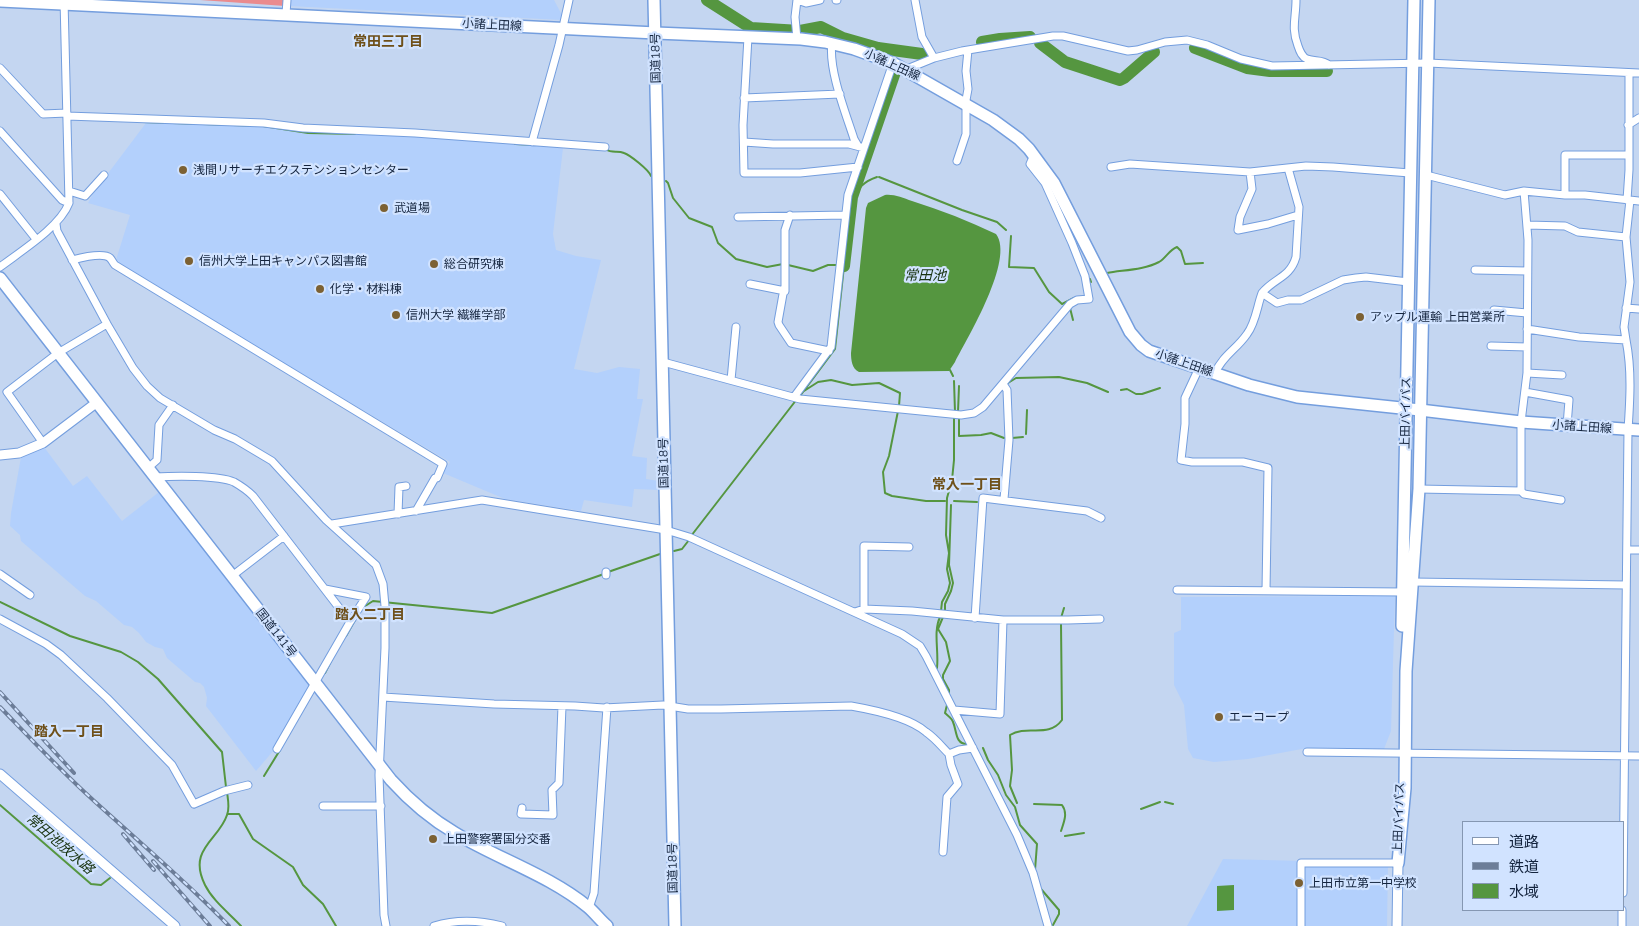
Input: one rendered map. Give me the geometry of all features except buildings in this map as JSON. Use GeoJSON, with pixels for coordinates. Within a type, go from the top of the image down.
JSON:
{"type":"FeatureCollection","features":[{"type":"Feature","properties":{"kind":"main road","name":"小諸上田線"},"geometry":{"type":"LineString","coordinates":[[0,0],[796,39],[832,43],[894,63],[966,104],[1004,128],[1024,144],[1054,183],[1126,325],[1134,338],[1149,351],[1267,391],[1297,397],[1521,422],[1633,430]]}},
{"type":"Feature","properties":{"kind":"main road","name":"国道18号"},"geometry":{"type":"LineString","coordinates":[[654,0],[674,926]]}},
{"type":"Feature","properties":{"kind":"main road","name":"上田バイパス"},"geometry":{"type":"LineString","coordinates":[[1402,753],[1403,592],[1414,0]]}},
{"type":"Feature","properties":{"kind":"main road","name":"上田バイパス"},"geometry":{"type":"LineString","coordinates":[[1398,863],[1406,671],[1419,489],[1429,0]]}},
{"type":"Feature","properties":{"kind":"main road","name":"国道141号"},"geometry":{"type":"LineString","coordinates":[[0,278],[401,791],[441,824],[553,884],[589,908],[604,925]]}},
{"type":"Feature","properties":{"kind":"street"},"geometry":{"type":"LineString","coordinates":[[286,14],[287,0]]}},
{"type":"Feature","properties":{"kind":"street"},"geometry":{"type":"LineString","coordinates":[[532,142],[559,46],[569,0]]}},
{"type":"Feature","properties":{"kind":"street"},"geometry":{"type":"LineString","coordinates":[[796,39],[795,17],[797,0],[806,4],[820,0]]}},
{"type":"Feature","properties":{"kind":"street"},"geometry":{"type":"LineString","coordinates":[[916,0],[922,37],[934,58]]}},
{"type":"Feature","properties":{"kind":"street"},"geometry":{"type":"LineString","coordinates":[[1296,0],[1293,32],[1301,54],[1309,59],[1325,61],[1329,65]]}},
{"type":"Feature","properties":{"kind":"street"},"geometry":{"type":"LineString","coordinates":[[0,267],[56,224],[70,203],[64,2]]}},
{"type":"Feature","properties":{"kind":"street"},"geometry":{"type":"LineString","coordinates":[[907,70],[934,58],[968,50],[1053,36],[1073,38],[1128,51],[1165,42],[1187,40],[1262,65],[1428,63],[1639,74]]}},
{"type":"Feature","properties":{"kind":"street"},"geometry":{"type":"LineString","coordinates":[[748,37],[744,98],[744,173],[800,172],[858,167]]}},
{"type":"Feature","properties":{"kind":"street"},"geometry":{"type":"LineString","coordinates":[[832,43],[831,56],[840,94],[854,139],[861,147]]}},
{"type":"Feature","properties":{"kind":"street"},"geometry":{"type":"LineString","coordinates":[[957,161],[966,135],[968,50]]}},
{"type":"Feature","properties":{"kind":"street"},"geometry":{"type":"LineString","coordinates":[[797,398],[829,352],[832,344],[849,192],[858,167],[861,147],[894,63]]}},
{"type":"Feature","properties":{"kind":"street"},"geometry":{"type":"LineString","coordinates":[[0,68],[43,114],[415,132],[581,147],[605,147]]}},
{"type":"Feature","properties":{"kind":"street"},"geometry":{"type":"LineString","coordinates":[[1623,821],[1626,585],[1633,430],[1629,356],[1624,327],[1630,282],[1626,237],[1629,200],[1629,74]]}},
{"type":"Feature","properties":{"kind":"street"},"geometry":{"type":"LineString","coordinates":[[744,98],[840,94]]}},
{"type":"Feature","properties":{"kind":"street"},"geometry":{"type":"LineString","coordinates":[[1628,125],[1639,118]]}},
{"type":"Feature","properties":{"kind":"street"},"geometry":{"type":"LineString","coordinates":[[0,131],[62,200],[70,203]]}},
{"type":"Feature","properties":{"kind":"street"},"geometry":{"type":"LineString","coordinates":[[744,142],[849,144],[861,147]]}},
{"type":"Feature","properties":{"kind":"street"},"geometry":{"type":"LineString","coordinates":[[662,362],[797,398],[962,415],[973,414],[980,410],[1003,384],[1070,304],[1077,300],[1089,299],[1085,276],[1072,243],[1045,183],[1030,164],[1034,155]]}},
{"type":"Feature","properties":{"kind":"street"},"geometry":{"type":"LineString","coordinates":[[1564,195],[1565,155],[1629,155]]}},
{"type":"Feature","properties":{"kind":"street"},"geometry":{"type":"LineString","coordinates":[[1111,167],[1130,164],[1250,172],[1288,168],[1333,167],[1410,172]]}},
{"type":"Feature","properties":{"kind":"street"},"geometry":{"type":"LineString","coordinates":[[1214,373],[1222,360],[1241,342],[1251,328],[1262,293],[1289,272],[1294,265],[1299,208],[1288,168]]}},
{"type":"Feature","properties":{"kind":"street"},"geometry":{"type":"LineString","coordinates":[[1250,172],[1252,189],[1240,217],[1238,230],[1298,215]]}},
{"type":"Feature","properties":{"kind":"street"},"geometry":{"type":"LineString","coordinates":[[69,191],[85,196],[104,175]]}},
{"type":"Feature","properties":{"kind":"street"},"geometry":{"type":"LineString","coordinates":[[1426,175],[1505,195],[1524,191],[1639,201]]}},
{"type":"Feature","properties":{"kind":"street"},"geometry":{"type":"LineString","coordinates":[[1521,491],[1521,422],[1527,373],[1528,225],[1524,191]]}},
{"type":"Feature","properties":{"kind":"street"},"geometry":{"type":"LineString","coordinates":[[0,194],[36,239]]}},
{"type":"Feature","properties":{"kind":"street"},"geometry":{"type":"LineString","coordinates":[[790,215],[785,230],[785,291],[778,322],[790,343],[829,352]]}},
{"type":"Feature","properties":{"kind":"street"},"geometry":{"type":"LineString","coordinates":[[738,217],[845,215]]}},
{"type":"Feature","properties":{"kind":"street"},"geometry":{"type":"LineString","coordinates":[[56,224],[72,260],[139,378],[153,392],[173,405],[214,430],[235,439],[272,461],[332,524],[376,565],[383,584],[385,598],[383,697],[379,765],[386,926]]}},
{"type":"Feature","properties":{"kind":"street"},"geometry":{"type":"LineString","coordinates":[[1528,225],[1565,226],[1578,232],[1626,237]]}},
{"type":"Feature","properties":{"kind":"street"},"geometry":{"type":"LineString","coordinates":[[72,260],[86,257],[109,257],[115,265],[443,464],[437,478],[435,478],[416,511]]}},
{"type":"Feature","properties":{"kind":"street"},"geometry":{"type":"LineString","coordinates":[[1475,270],[1527,272]]}},
{"type":"Feature","properties":{"kind":"street"},"geometry":{"type":"LineString","coordinates":[[1262,293],[1277,303],[1288,300],[1301,300],[1343,280],[1366,277],[1408,282]]}},
{"type":"Feature","properties":{"kind":"street"},"geometry":{"type":"LineString","coordinates":[[750,284],[785,291]]}},
{"type":"Feature","properties":{"kind":"street"},"geometry":{"type":"LineString","coordinates":[[1626,308],[1639,310]]}},
{"type":"Feature","properties":{"kind":"street"},"geometry":{"type":"LineString","coordinates":[[1494,310],[1526,313]]}},
{"type":"Feature","properties":{"kind":"street"},"geometry":{"type":"LineString","coordinates":[[43,443],[7,392],[58,353],[107,324]]}},
{"type":"Feature","properties":{"kind":"street"},"geometry":{"type":"LineString","coordinates":[[731,380],[736,327]]}},
{"type":"Feature","properties":{"kind":"street"},"geometry":{"type":"LineString","coordinates":[[1527,329],[1579,337],[1626,340]]}},
{"type":"Feature","properties":{"kind":"street"},"geometry":{"type":"LineString","coordinates":[[1491,346],[1527,347]]}},
{"type":"Feature","properties":{"kind":"street"},"geometry":{"type":"LineString","coordinates":[[1199,368],[1185,398],[1185,424],[1181,460],[1192,462],[1243,462],[1268,468],[1266,590]]}},
{"type":"Feature","properties":{"kind":"street"},"geometry":{"type":"LineString","coordinates":[[1527,373],[1562,376]]}},
{"type":"Feature","properties":{"kind":"street"},"geometry":{"type":"LineString","coordinates":[[1003,384],[1007,388],[1009,440],[1004,499]]}},
{"type":"Feature","properties":{"kind":"street"},"geometry":{"type":"LineString","coordinates":[[1525,392],[1569,400],[1567,426]]}},
{"type":"Feature","properties":{"kind":"street"},"geometry":{"type":"LineString","coordinates":[[0,455],[19,454],[43,443],[96,403]]}},
{"type":"Feature","properties":{"kind":"street"},"geometry":{"type":"LineString","coordinates":[[173,405],[158,425],[157,460],[152,472],[221,479],[233,482],[244,488],[253,496],[350,622]]}},
{"type":"Feature","properties":{"kind":"street"},"geometry":{"type":"LineString","coordinates":[[398,514],[399,486],[406,486]]}},
{"type":"Feature","properties":{"kind":"street"},"geometry":{"type":"LineString","coordinates":[[1419,489],[1521,491],[1524,494],[1561,500]]}},
{"type":"Feature","properties":{"kind":"street"},"geometry":{"type":"LineString","coordinates":[[975,618],[983,498],[1087,510],[1101,518]]}},
{"type":"Feature","properties":{"kind":"street"},"geometry":{"type":"LineString","coordinates":[[332,524],[487,500],[666,530],[691,538],[902,634],[920,646],[926,656],[1017,835],[1033,872],[1048,926]]}},
{"type":"Feature","properties":{"kind":"street"},"geometry":{"type":"LineString","coordinates":[[232,576],[284,536]]}},
{"type":"Feature","properties":{"kind":"street"},"geometry":{"type":"LineString","coordinates":[[864,608],[864,546],[909,547]]}},
{"type":"Feature","properties":{"kind":"street"},"geometry":{"type":"LineString","coordinates":[[1627,550],[1639,550]]}},
{"type":"Feature","properties":{"kind":"street"},"geometry":{"type":"LineString","coordinates":[[0,574],[30,594]]}},
{"type":"Feature","properties":{"kind":"street"},"geometry":{"type":"LineString","coordinates":[[1412,582],[1626,585]]}},
{"type":"Feature","properties":{"kind":"street"},"geometry":{"type":"LineString","coordinates":[[277,749],[366,597],[325,589]]}},
{"type":"Feature","properties":{"kind":"street"},"geometry":{"type":"LineString","coordinates":[[1177,590],[1403,592]]}},
{"type":"Feature","properties":{"kind":"street"},"geometry":{"type":"LineString","coordinates":[[855,612],[864,608],[1002,620],[1100,619]]}},
{"type":"Feature","properties":{"kind":"street"},"geometry":{"type":"LineString","coordinates":[[0,619],[53,649],[107,698],[172,765],[194,804],[227,790],[248,786]]}},
{"type":"Feature","properties":{"kind":"street"},"geometry":{"type":"LineString","coordinates":[[954,710],[1000,714],[1002,620]]}},
{"type":"Feature","properties":{"kind":"street"},"geometry":{"type":"LineString","coordinates":[[383,697],[562,706],[670,706],[721,709],[852,706],[867,708],[899,718],[925,730],[950,754],[950,764],[958,784],[947,797],[943,852]]}},
{"type":"Feature","properties":{"kind":"street"},"geometry":{"type":"LineString","coordinates":[[522,808],[522,814],[553,816],[552,790],[559,784],[562,706]]}},
{"type":"Feature","properties":{"kind":"street"},"geometry":{"type":"LineString","coordinates":[[589,908],[594,894],[607,707]]}},
{"type":"Feature","properties":{"kind":"street"},"geometry":{"type":"LineString","coordinates":[[950,754],[959,750],[973,748]]}},
{"type":"Feature","properties":{"kind":"street"},"geometry":{"type":"LineString","coordinates":[[1306,752],[1639,756]]}},
{"type":"Feature","properties":{"kind":"street"},"geometry":{"type":"LineString","coordinates":[[0,774],[175,926]]}},
{"type":"Feature","properties":{"kind":"street"},"geometry":{"type":"LineString","coordinates":[[323,806],[381,806]]}},
{"type":"Feature","properties":{"kind":"street"},"geometry":{"type":"LineString","coordinates":[[1301,926],[1301,863],[1398,863],[1397,926]]}},
{"type":"Feature","properties":{"kind":"street"},"geometry":{"type":"LineString","coordinates":[[1622,911],[1622,926]]}},
{"type":"Feature","properties":{"kind":"street"},"geometry":{"type":"LineString","coordinates":[[434,926],[467,920],[478,920],[502,926]]}},
{"type":"Feature","properties":{"kind":"shaded area"},"geometry":{"type":"Polygon","coordinates":[[[200,0],[285,0],[285,6],[200,0]]]}},
{"type":"Feature","properties":{"kind":"shaded area"},"geometry":{"type":"Polygon","coordinates":[[[289,0],[554,0],[563,17],[562,20],[289,6],[289,0]]]}},
{"type":"Feature","properties":{"kind":"shaded area","name":"信州大学 繊維学部"},"geometry":{"type":"Polygon","coordinates":[[[146,123],[263,127],[315,134],[410,136],[563,148],[553,234],[556,250],[576,256],[601,260],[574,369],[597,373],[619,367],[640,369],[637,399],[643,399],[632,456],[647,458],[646,479],[659,481],[660,490],[634,489],[632,507],[584,500],[581,511],[505,499],[443,473],[450,462],[118,264],[116,260],[130,215],[88,203],[94,192],[146,123]]]}},
{"type":"Feature","properties":{"kind":"shaded area"},"geometry":{"type":"Polygon","coordinates":[[[44,447],[73,486],[87,476],[122,521],[159,492],[310,686],[274,750],[256,771],[206,706],[207,698],[204,687],[200,683],[195,682],[167,658],[163,649],[146,642],[132,627],[124,625],[96,601],[85,596],[21,541],[20,535],[10,526],[21,457],[44,447]]]}},
{"type":"Feature","properties":{"kind":"shaded area"},"geometry":{"type":"Polygon","coordinates":[[[1395,596],[1391,731],[1384,749],[1307,748],[1248,759],[1214,762],[1193,758],[1188,749],[1184,705],[1174,685],[1174,633],[1181,630],[1181,597],[1395,596]]]}},
{"type":"Feature","properties":{"kind":"shaded area","name":"上田市立第一中学校"},"geometry":{"type":"Polygon","coordinates":[[[1223,859],[1388,863],[1387,926],[1187,926],[1223,859]]]}},
{"type":"Feature","properties":{"kind":"water","name":"常田池"},"geometry":{"type":"Polygon","coordinates":[[[885,195],[899,196],[934,208],[996,234],[1000,246],[995,279],[979,317],[949,371],[859,372],[852,364],[851,353],[866,208],[868,203],[885,195]]]}},
{"type":"Feature","properties":{"kind":"water"},"geometry":{"type":"Polygon","coordinates":[[[1234,885],[1234,910],[1217,911],[1217,886],[1234,885]]]}},
{"type":"Feature","properties":{"kind":"waterway"},"geometry":{"type":"LineString","coordinates":[[707,0],[751,28],[800,31],[821,27],[843,38],[878,48],[922,54]]}},
{"type":"Feature","properties":{"kind":"waterway"},"geometry":{"type":"LineString","coordinates":[[982,42],[1030,37]]}},
{"type":"Feature","properties":{"kind":"waterway"},"geometry":{"type":"LineString","coordinates":[[1040,43],[1065,62],[1120,80],[1154,52]]}},
{"type":"Feature","properties":{"kind":"waterway"},"geometry":{"type":"LineString","coordinates":[[1195,48],[1247,68],[1270,71],[1327,71]]}},
{"type":"Feature","properties":{"kind":"waterway"},"geometry":{"type":"LineString","coordinates":[[844,266],[852,197],[896,69]]}},
{"type":"Feature","properties":{"kind":"waterway"},"geometry":{"type":"LineString","coordinates":[[143,122],[263,126],[308,133],[355,134]]}},
{"type":"Feature","properties":{"kind":"waterway"},"geometry":{"type":"LineString","coordinates":[[515,144],[537,145]]}},
{"type":"Feature","properties":{"kind":"waterway"},"geometry":{"type":"LineString","coordinates":[[605,149],[627,154],[650,173],[651,176]]}},
{"type":"Feature","properties":{"kind":"waterway"},"geometry":{"type":"LineString","coordinates":[[850,206],[863,185],[877,177]]}},
{"type":"Feature","properties":{"kind":"waterway"},"geometry":{"type":"LineString","coordinates":[[879,177],[997,222],[1006,230]]}},
{"type":"Feature","properties":{"kind":"waterway"},"geometry":{"type":"LineString","coordinates":[[666,181],[673,198],[689,218],[712,227],[718,243],[736,259],[767,267],[783,264]]}},
{"type":"Feature","properties":{"kind":"waterway"},"geometry":{"type":"LineString","coordinates":[[1011,236],[1009,267],[1034,268],[1049,292],[1062,304],[1074,298]]}},
{"type":"Feature","properties":{"kind":"waterway"},"geometry":{"type":"LineString","coordinates":[[1106,275],[1107,273],[1153,265],[1177,247],[1181,251],[1185,264],[1203,263]]}},
{"type":"Feature","properties":{"kind":"waterway"},"geometry":{"type":"LineString","coordinates":[[788,265],[813,271],[828,265],[836,265]]}},
{"type":"Feature","properties":{"kind":"waterway"},"geometry":{"type":"LineString","coordinates":[[800,396],[835,349],[844,266]]}},
{"type":"Feature","properties":{"kind":"waterway"},"geometry":{"type":"LineString","coordinates":[[1070,308],[1073,320]]}},
{"type":"Feature","properties":{"kind":"waterway"},"geometry":{"type":"LineString","coordinates":[[950,370],[953,376]]}},
{"type":"Feature","properties":{"kind":"waterway"},"geometry":{"type":"LineString","coordinates":[[1008,383],[1016,378],[1059,377],[1087,383],[1108,392]]}},
{"type":"Feature","properties":{"kind":"waterway"},"geometry":{"type":"LineString","coordinates":[[804,391],[818,382],[831,380],[852,385],[879,383],[900,393],[899,406]]}},
{"type":"Feature","properties":{"kind":"waterway"},"geometry":{"type":"LineString","coordinates":[[954,381],[955,412]]}},
{"type":"Feature","properties":{"kind":"waterway"},"geometry":{"type":"LineString","coordinates":[[958,412],[959,386]]}},
{"type":"Feature","properties":{"kind":"waterway"},"geometry":{"type":"LineString","coordinates":[[1121,390],[1127,389],[1136,394],[1142,394],[1160,388]]}},
{"type":"Feature","properties":{"kind":"waterway"},"geometry":{"type":"LineString","coordinates":[[691,536],[797,399]]}},
{"type":"Feature","properties":{"kind":"waterway"},"geometry":{"type":"LineString","coordinates":[[1026,434],[1027,410]]}},
{"type":"Feature","properties":{"kind":"waterway"},"geometry":{"type":"LineString","coordinates":[[898,411],[889,456],[883,472],[885,493],[892,496],[926,501],[945,501]]}},
{"type":"Feature","properties":{"kind":"waterway"},"geometry":{"type":"LineString","coordinates":[[941,611],[942,602],[950,583],[947,569],[949,553],[946,535],[947,498],[952,480],[954,460],[954,417]]}},
{"type":"Feature","properties":{"kind":"waterway"},"geometry":{"type":"LineString","coordinates":[[959,417],[959,436],[991,433],[1004,438]]}},
{"type":"Feature","properties":{"kind":"waterway"},"geometry":{"type":"LineString","coordinates":[[1012,438],[1023,437]]}},
{"type":"Feature","properties":{"kind":"waterway"},"geometry":{"type":"LineString","coordinates":[[954,501],[977,502]]}},
{"type":"Feature","properties":{"kind":"waterway"},"geometry":{"type":"LineString","coordinates":[[945,611],[945,604],[953,583],[949,565],[951,505]]}},
{"type":"Feature","properties":{"kind":"waterway"},"geometry":{"type":"LineString","coordinates":[[674,551],[682,549],[689,540]]}},
{"type":"Feature","properties":{"kind":"waterway"},"geometry":{"type":"LineString","coordinates":[[608,572],[660,554]]}},
{"type":"Feature","properties":{"kind":"waterway"},"geometry":{"type":"LineString","coordinates":[[362,608],[373,601],[492,613],[604,574]]}},
{"type":"Feature","properties":{"kind":"waterway"},"geometry":{"type":"LineString","coordinates":[[0,602],[70,636],[121,652],[138,662],[158,679],[222,752],[226,787]]}},
{"type":"Feature","properties":{"kind":"waterway"},"geometry":{"type":"LineString","coordinates":[[1061,618],[1064,608]]}},
{"type":"Feature","properties":{"kind":"waterway"},"geometry":{"type":"LineString","coordinates":[[937,668],[937,629],[940,617]]}},
{"type":"Feature","properties":{"kind":"waterway"},"geometry":{"type":"LineString","coordinates":[[943,617],[938,629],[946,642],[950,661],[943,675],[949,694]]}},
{"type":"Feature","properties":{"kind":"waterway"},"geometry":{"type":"LineString","coordinates":[[346,636],[355,620]]}},
{"type":"Feature","properties":{"kind":"waterway"},"geometry":{"type":"LineString","coordinates":[[1017,803],[1010,786],[1012,770],[1010,735],[1023,731],[1050,729],[1062,720],[1061,624]]}},
{"type":"Feature","properties":{"kind":"waterway"},"geometry":{"type":"LineString","coordinates":[[325,673],[332,659]]}},
{"type":"Feature","properties":{"kind":"waterway"},"geometry":{"type":"LineString","coordinates":[[947,705],[945,713],[951,718],[958,739],[960,742],[967,744]]}},
{"type":"Feature","properties":{"kind":"waterway"},"geometry":{"type":"LineString","coordinates":[[983,748],[998,775],[1006,795],[1015,807],[1020,825],[1037,844],[1035,870]]}},
{"type":"Feature","properties":{"kind":"waterway","name":"常田池放水路"},"geometry":{"type":"LineString","coordinates":[[264,776],[280,750]]}},
{"type":"Feature","properties":{"kind":"waterway"},"geometry":{"type":"LineString","coordinates":[[227,792],[228,812],[223,824],[202,854],[200,873],[212,896],[241,926]]}},
{"type":"Feature","properties":{"kind":"waterway"},"geometry":{"type":"LineString","coordinates":[[1141,809],[1160,802]]}},
{"type":"Feature","properties":{"kind":"waterway"},"geometry":{"type":"LineString","coordinates":[[1165,802],[1173,804]]}},
{"type":"Feature","properties":{"kind":"waterway"},"geometry":{"type":"LineString","coordinates":[[1034,804],[1062,805],[1065,814],[1061,831]]}},
{"type":"Feature","properties":{"kind":"waterway","name":"常田池放水路"},"geometry":{"type":"LineString","coordinates":[[0,805],[91,884],[101,885],[110,878]]}},
{"type":"Feature","properties":{"kind":"waterway"},"geometry":{"type":"LineString","coordinates":[[228,814],[239,814],[253,839],[293,867],[303,885],[323,904],[336,926]]}},
{"type":"Feature","properties":{"kind":"waterway"},"geometry":{"type":"LineString","coordinates":[[1065,836],[1084,833]]}},
{"type":"Feature","properties":{"kind":"waterway"},"geometry":{"type":"LineString","coordinates":[[1041,889],[1059,910],[1053,925]]}},
{"type":"Feature","properties":{"kind":"railway"},"geometry":{"type":"LineString","coordinates":[[0,692],[74,773]]}},
{"type":"Feature","properties":{"kind":"railway"},"geometry":{"type":"LineString","coordinates":[[0,707],[80,788],[179,877],[229,926]]}},
{"type":"Feature","properties":{"kind":"railway"},"geometry":{"type":"LineString","coordinates":[[123,834],[154,870]]}},
{"type":"Feature","properties":{"kind":"railway"},"geometry":{"type":"LineString","coordinates":[[153,861],[210,926]]}},
{"type":"Feature","properties":{"kind":"place","name":"浅間リサーチエクステンションセンター"},"geometry":{"type":"Point","coordinates":[183,170]}},
{"type":"Feature","properties":{"kind":"place","name":"武道場"},"geometry":{"type":"Point","coordinates":[384,208]}},
{"type":"Feature","properties":{"kind":"place","name":"信州大学上田キャンパス図書館"},"geometry":{"type":"Point","coordinates":[189,261]}},
{"type":"Feature","properties":{"kind":"place","name":"総合研究棟"},"geometry":{"type":"Point","coordinates":[434,264]}},
{"type":"Feature","properties":{"kind":"place","name":"化学・材料棟"},"geometry":{"type":"Point","coordinates":[320,289]}},
{"type":"Feature","properties":{"kind":"place","name":"信州大学 繊維学部"},"geometry":{"type":"Point","coordinates":[396,315]}},
{"type":"Feature","properties":{"kind":"place","name":"アップル運輸 上田営業所"},"geometry":{"type":"Point","coordinates":[1360,317]}},
{"type":"Feature","properties":{"kind":"place","name":"エーコープ"},"geometry":{"type":"Point","coordinates":[1219,717]}},
{"type":"Feature","properties":{"kind":"place","name":"上田警察署国分交番"},"geometry":{"type":"Point","coordinates":[433,839]}},
{"type":"Feature","properties":{"kind":"place","name":"上田市立第一中学校"},"geometry":{"type":"Point","coordinates":[1299,883]}},
{"type":"Feature","properties":{"kind":"district","name":"常田三丁目"},"geometry":{"type":"Point","coordinates":[388,42]}},
{"type":"Feature","properties":{"kind":"district","name":"常入一丁目"},"geometry":{"type":"Point","coordinates":[967,485]}},
{"type":"Feature","properties":{"kind":"district","name":"踏入二丁目"},"geometry":{"type":"Point","coordinates":[370,615]}},
{"type":"Feature","properties":{"kind":"district","name":"踏入一丁目"},"geometry":{"type":"Point","coordinates":[69,732]}}]}
